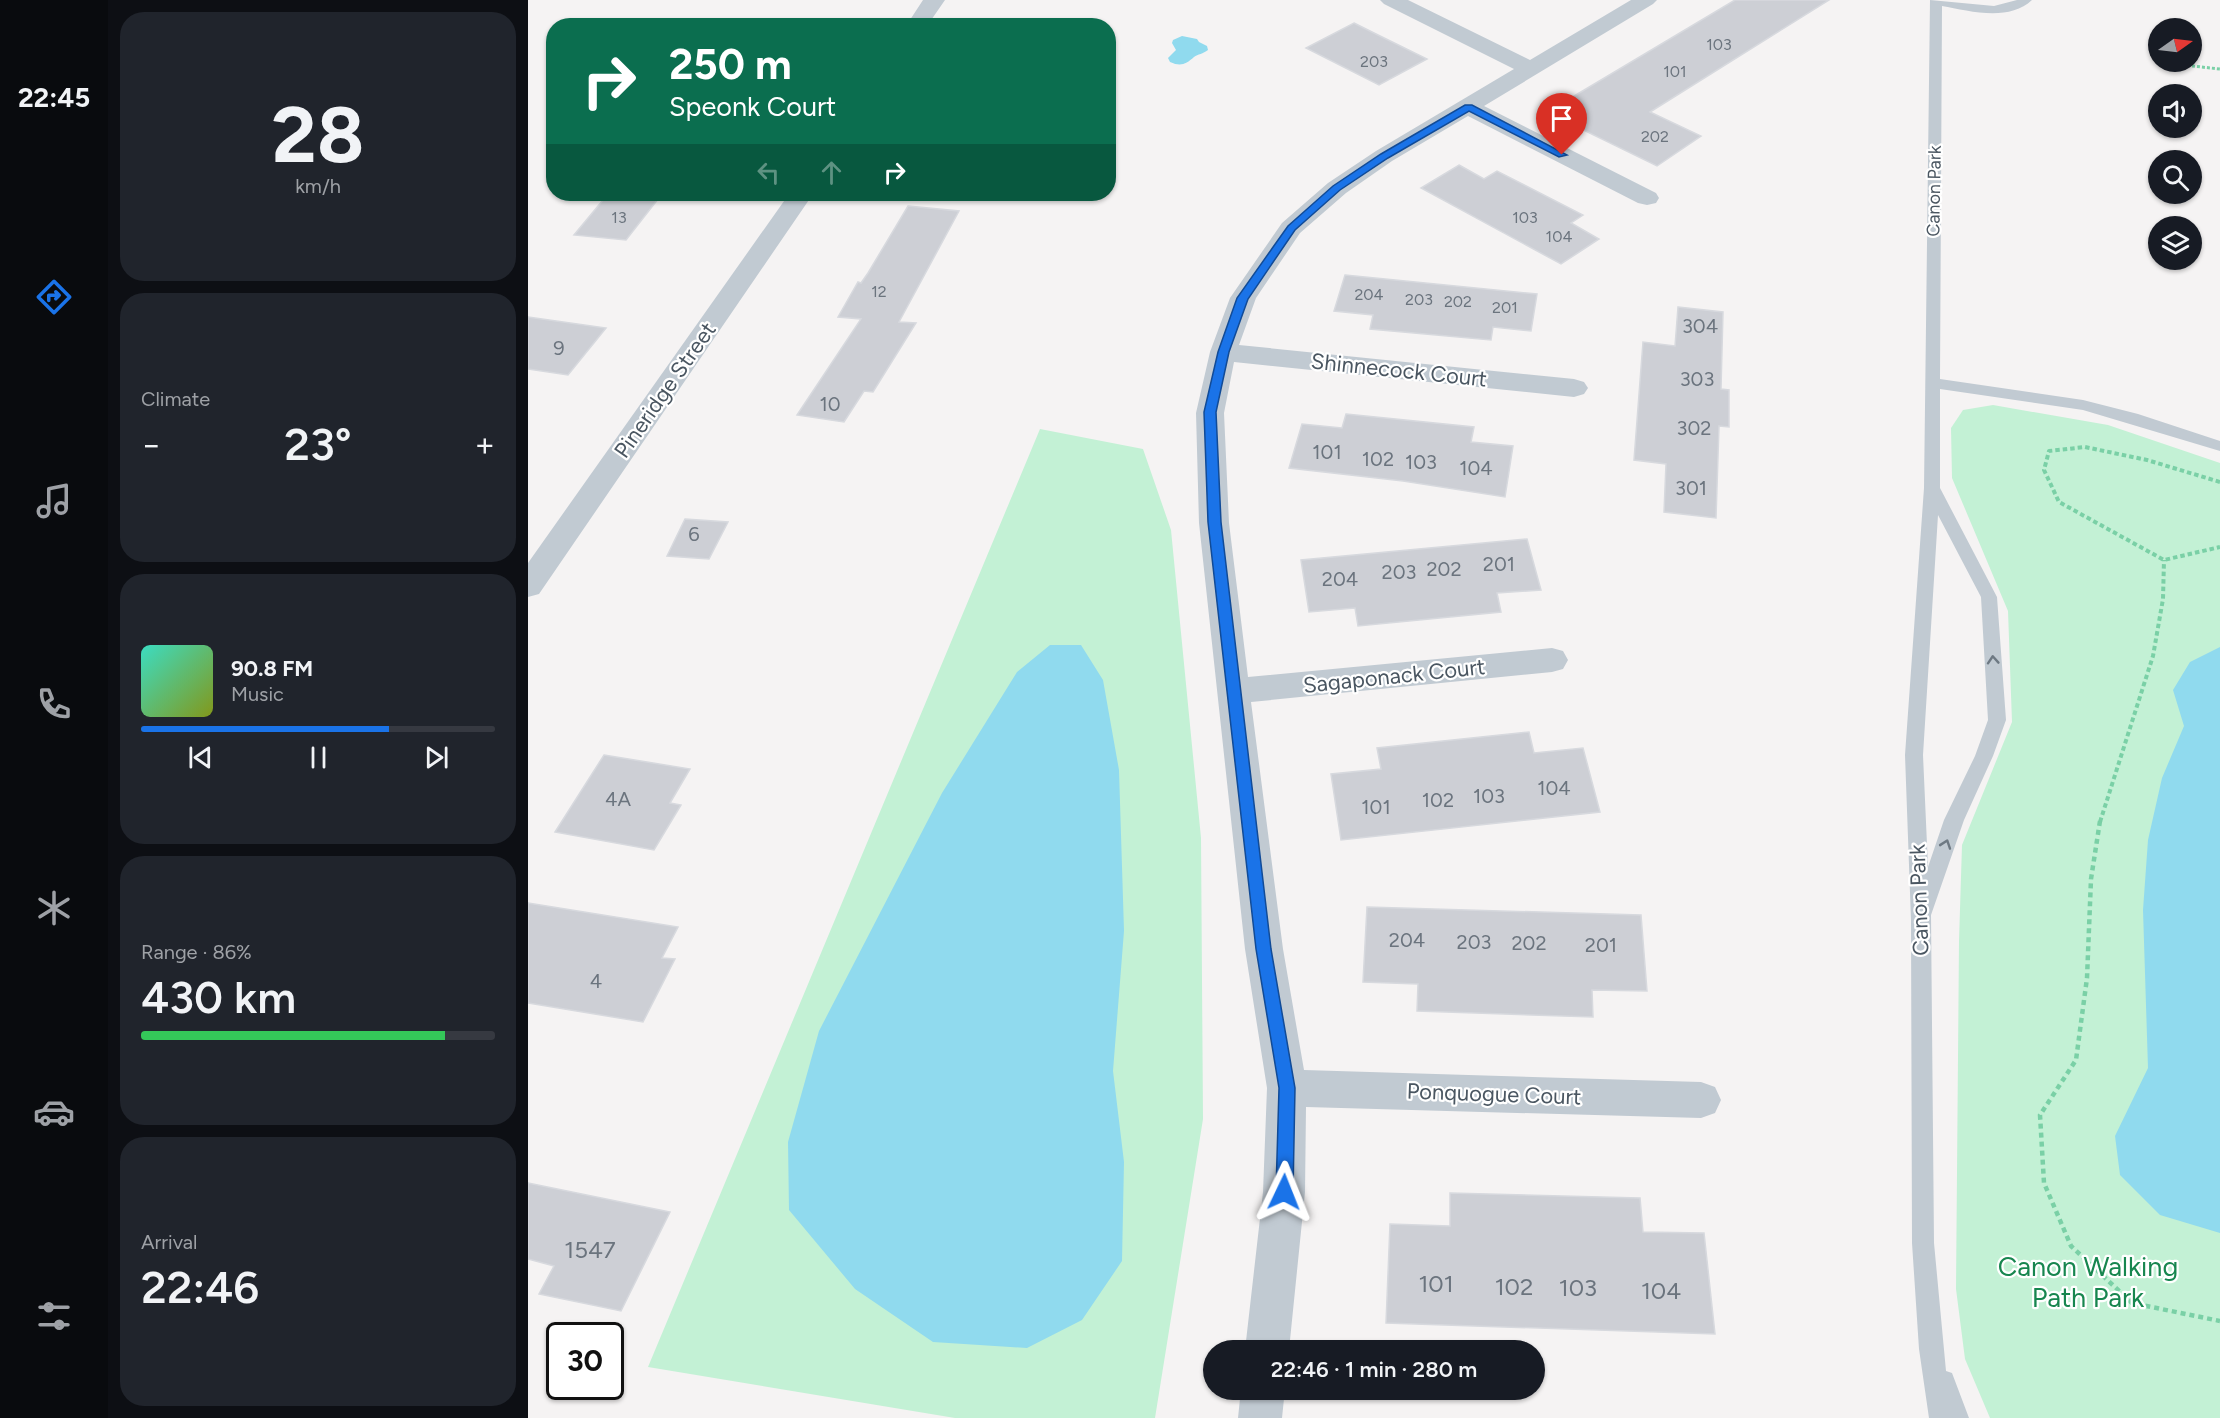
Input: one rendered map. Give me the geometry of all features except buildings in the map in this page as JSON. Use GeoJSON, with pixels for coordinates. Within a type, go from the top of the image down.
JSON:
{"type":"FeatureCollection","features":[{"type":"Feature","properties":{"kind":"street"},"geometry":{"type":"LineString","coordinates":[[922,18],[934,0]]}},
{"type":"Feature","properties":{"kind":"street"},"geometry":{"type":"LineString","coordinates":[[1391,0],[1532,69]]}},
{"type":"Feature","properties":{"kind":"street"},"geometry":{"type":"LineString","coordinates":[[1268,1340],[1284,1192],[1287,1088],[1264,949],[1214,522],[1210,412],[1223,352],[1243,298],[1291,228],[1336,188],[1384,156],[1646,0]]}},
{"type":"Feature","properties":{"kind":"street"},"geometry":{"type":"LineString","coordinates":[[1468,107],[1647,198]]}},
{"type":"Feature","properties":{"kind":"street","name":"Pineridge Street"},"geometry":{"type":"LineString","coordinates":[[528,586],[796,201]]}},
{"type":"Feature","properties":{"kind":"street","name":"Shinnecock Court"},"geometry":{"type":"LineString","coordinates":[[1223,352],[1574,388]]}},
{"type":"Feature","properties":{"kind":"street","name":"Sagaponack Court"},"geometry":{"type":"LineString","coordinates":[[1235,692],[1552,660]]}},
{"type":"Feature","properties":{"kind":"street","name":"Ponquogue Court"},"geometry":{"type":"LineString","coordinates":[[1287,1088],[1701,1100]]}},
{"type":"Feature","properties":{"kind":"street"},"geometry":{"type":"LineString","coordinates":[[1260,1418],[1262,1400]]}},
{"type":"Feature","properties":{"kind":"lane"},"geometry":{"type":"LineString","coordinates":[[1936,1],[1999,9],[2017,6],[2026,0]]}},
{"type":"Feature","properties":{"kind":"lane","name":"Canon Park"},"geometry":{"type":"LineString","coordinates":[[1936,1],[1932,488],[1914,755],[1921,920],[1923,1243],[1931,1349],[1941,1418]]}},
{"type":"Feature","properties":{"kind":"lane"},"geometry":{"type":"LineString","coordinates":[[1932,383],[2035,396],[2083,405],[2133,418],[2220,446]]}},
{"type":"Feature","properties":{"kind":"lane"},"geometry":{"type":"LineString","coordinates":[[1921,920],[1954,820],[1984,756],[1997,720],[1989,597],[1932,488]]}},
{"type":"Feature","properties":{"kind":"lane"},"geometry":{"type":"LineString","coordinates":[[1931,1349],[1957,1418]]}},
{"type":"Feature","properties":{"kind":"path"},"geometry":{"type":"LineString","coordinates":[[2202,67],[2220,69]]}},
{"type":"Feature","properties":{"kind":"path"},"geometry":{"type":"LineString","coordinates":[[2220,482],[2146,460],[2085,447],[2049,451],[2044,470],[2059,502],[2164,560],[2220,547]]}},
{"type":"Feature","properties":{"kind":"path"},"geometry":{"type":"LineString","coordinates":[[2164,560],[2163,599],[2153,656],[2100,822],[2091,879],[2087,978],[2076,1060],[2040,1115],[2044,1183],[2071,1246],[2132,1303],[2220,1321]]}},
{"type":"Feature","properties":{"kind":"green space","name":"Canon Walking Path Park"},"geometry":{"type":"Polygon","coordinates":[[[1993,405],[2108,425],[2220,463],[2220,1418],[1990,1418],[1965,1359],[1956,1289],[1962,845],[2012,722],[2008,611],[1952,478],[1951,428],[1963,410],[1993,405]]]}},
{"type":"Feature","properties":{"kind":"green space"},"geometry":{"type":"Polygon","coordinates":[[[1040,429],[1143,449],[1171,530],[1201,838],[1203,1119],[1155,1418],[955,1418],[648,1367],[1040,429]]]}},
{"type":"Feature","properties":{"kind":"water"},"geometry":{"type":"Polygon","coordinates":[[[1182,36],[1197,39],[1207,46],[1208,50],[1183,64],[1170,62],[1168,58],[1176,50],[1172,43],[1173,40],[1182,36]]]}},
{"type":"Feature","properties":{"kind":"water"},"geometry":{"type":"Polygon","coordinates":[[[1050,645],[1081,645],[1103,680],[1119,770],[1124,931],[1113,1071],[1124,1162],[1122,1261],[1082,1320],[1027,1348],[933,1342],[855,1289],[789,1210],[788,1142],[819,1031],[942,793],[1017,672],[1050,645]]]}},
{"type":"Feature","properties":{"kind":"water"},"geometry":{"type":"Polygon","coordinates":[[[2220,647],[2220,1233],[2160,1215],[2120,1175],[2115,1136],[2148,1068],[2143,910],[2148,840],[2162,778],[2184,726],[2173,690],[2190,662],[2220,647]]]}},
{"type":"Feature","properties":{"kind":"route"},"geometry":{"type":"LineString","coordinates":[[1284,1192],[1287,1088],[1264,949],[1214,522],[1210,412],[1223,352],[1243,298],[1291,228],[1336,188],[1384,156],[1468,107],[1562,155]]}}]}
